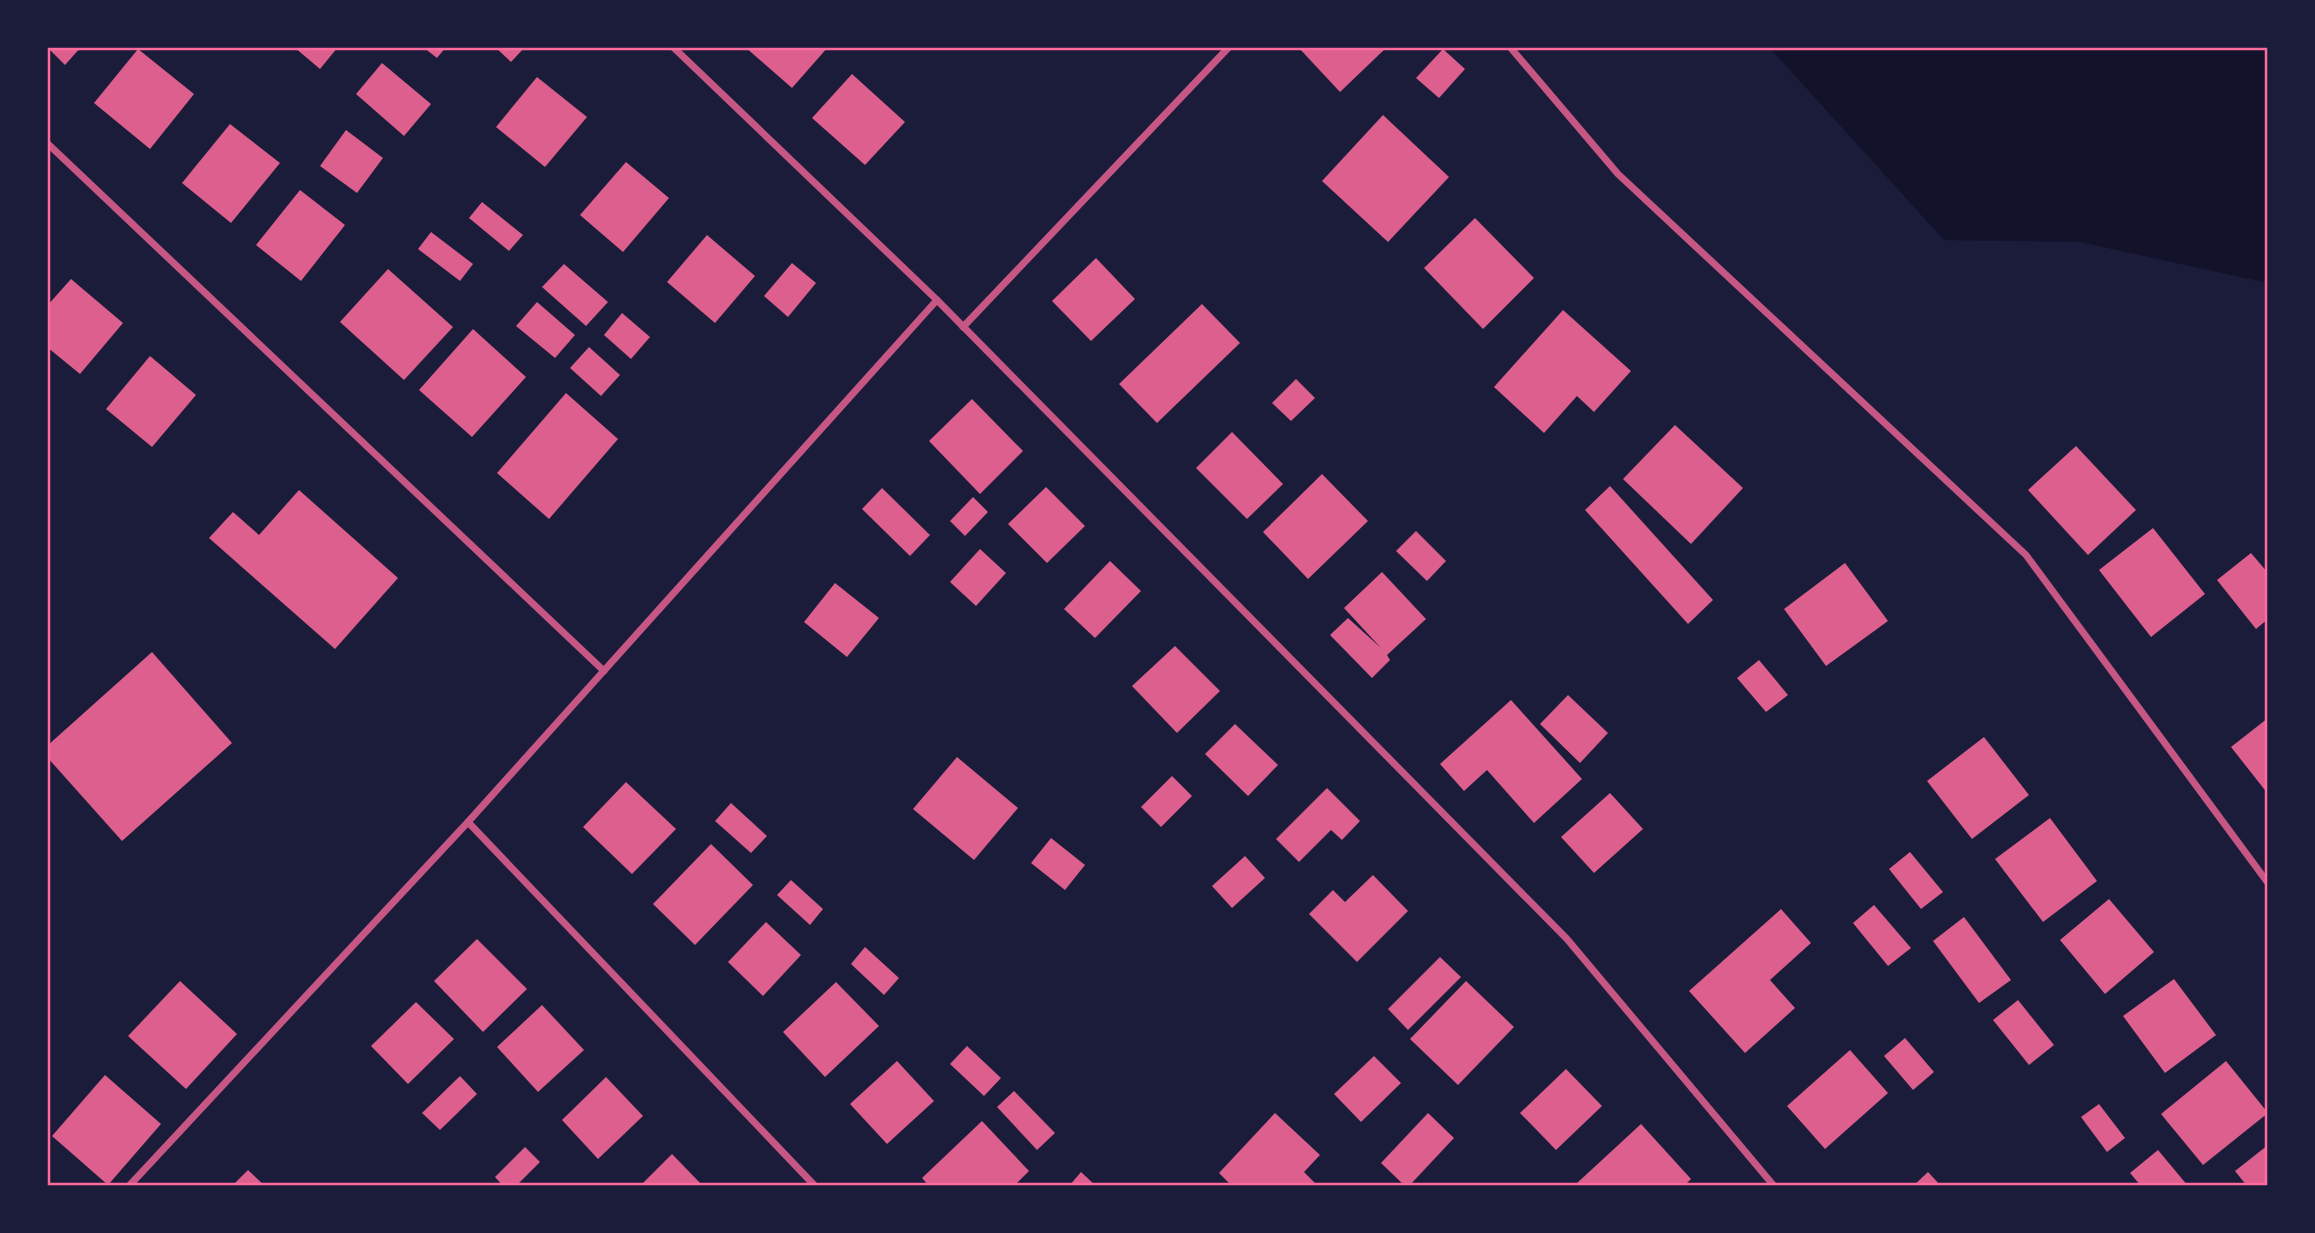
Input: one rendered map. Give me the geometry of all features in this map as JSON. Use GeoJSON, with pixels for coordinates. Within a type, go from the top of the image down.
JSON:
{"type":"FeatureCollection","features":[{"type":"Feature","properties":{"kind":"street"},"geometry":{"type":"LineString","coordinates":[[673,47],[937,300],[1567,939],[1774,1186]]}},
{"type":"Feature","properties":{"kind":"street"},"geometry":{"type":"LineString","coordinates":[[963,327],[1229,47]]}},
{"type":"Feature","properties":{"kind":"street"},"geometry":{"type":"LineString","coordinates":[[1510,47],[1618,174],[2026,555],[2268,883]]}},
{"type":"Feature","properties":{"kind":"street"},"geometry":{"type":"LineString","coordinates":[[47,143],[604,671]]}},
{"type":"Feature","properties":{"kind":"street"},"geometry":{"type":"LineString","coordinates":[[129,1186],[468,822],[937,300]]}},
{"type":"Feature","properties":{"kind":"street"},"geometry":{"type":"LineString","coordinates":[[468,822],[815,1186]]}},
{"type":"Feature","properties":{"kind":"shaded area"},"geometry":{"type":"Polygon","coordinates":[[[1769,47],[2268,47],[2268,283],[2080,242],[1944,240],[1769,47]]]}},
{"type":"Feature","properties":{"kind":"building"},"geometry":{"type":"Polygon","coordinates":[[[47,47],[81,47],[65,65],[47,47]]]}},
{"type":"Feature","properties":{"kind":"building"},"geometry":{"type":"Polygon","coordinates":[[[294,47],[338,47],[320,69],[294,47]]]}},
{"type":"Feature","properties":{"kind":"building"},"geometry":{"type":"Polygon","coordinates":[[[423,47],[446,47],[437,58],[423,47]]]}},
{"type":"Feature","properties":{"kind":"building"},"geometry":{"type":"Polygon","coordinates":[[[495,47],[525,47],[511,62],[495,47]]]}},
{"type":"Feature","properties":{"kind":"building"},"geometry":{"type":"Polygon","coordinates":[[[745,47],[828,47],[792,88],[745,47]]]}},
{"type":"Feature","properties":{"kind":"building"},"geometry":{"type":"Polygon","coordinates":[[[1298,47],[1387,47],[1340,92],[1298,47]]]}},
{"type":"Feature","properties":{"kind":"building"},"geometry":{"type":"Polygon","coordinates":[[[138,49],[194,94],[150,149],[94,103],[138,49]]]}},
{"type":"Feature","properties":{"kind":"building"},"geometry":{"type":"Polygon","coordinates":[[[1443,49],[1465,69],[1439,98],[1416,78],[1443,49]]]}},
{"type":"Feature","properties":{"kind":"building"},"geometry":{"type":"Polygon","coordinates":[[[382,63],[431,104],[404,136],[356,94],[382,63]]]}},
{"type":"Feature","properties":{"kind":"building"},"geometry":{"type":"Polygon","coordinates":[[[852,74],[905,122],[865,165],[812,118],[852,74]]]}},
{"type":"Feature","properties":{"kind":"building"},"geometry":{"type":"Polygon","coordinates":[[[537,77],[587,117],[545,167],[496,127],[537,77]]]}},
{"type":"Feature","properties":{"kind":"building"},"geometry":{"type":"Polygon","coordinates":[[[1383,115],[1449,177],[1388,242],[1322,181],[1383,115]]]}},
{"type":"Feature","properties":{"kind":"building"},"geometry":{"type":"Polygon","coordinates":[[[230,124],[280,163],[231,223],[182,183],[230,124]]]}},
{"type":"Feature","properties":{"kind":"building"},"geometry":{"type":"Polygon","coordinates":[[[346,130],[383,158],[357,193],[320,166],[346,130]]]}},
{"type":"Feature","properties":{"kind":"building"},"geometry":{"type":"Polygon","coordinates":[[[626,162],[669,198],[623,252],[580,215],[626,162]]]}},
{"type":"Feature","properties":{"kind":"building"},"geometry":{"type":"Polygon","coordinates":[[[300,190],[345,225],[301,281],[256,245],[300,190]]]}},
{"type":"Feature","properties":{"kind":"building"},"geometry":{"type":"Polygon","coordinates":[[[482,202],[523,235],[509,251],[469,218],[482,202]]]}},
{"type":"Feature","properties":{"kind":"building"},"geometry":{"type":"Polygon","coordinates":[[[1475,218],[1534,278],[1483,329],[1424,268],[1475,218]]]}},
{"type":"Feature","properties":{"kind":"building"},"geometry":{"type":"Polygon","coordinates":[[[431,232],[473,264],[460,281],[418,249],[431,232]]]}},
{"type":"Feature","properties":{"kind":"building"},"geometry":{"type":"Polygon","coordinates":[[[707,235],[755,276],[715,323],[667,282],[707,235]]]}},
{"type":"Feature","properties":{"kind":"building"},"geometry":{"type":"Polygon","coordinates":[[[1096,258],[1135,299],[1091,341],[1052,301],[1096,258]]]}},
{"type":"Feature","properties":{"kind":"building"},"geometry":{"type":"Polygon","coordinates":[[[792,263],[816,283],[788,317],[764,296],[792,263]]]}},
{"type":"Feature","properties":{"kind":"building"},"geometry":{"type":"Polygon","coordinates":[[[564,264],[608,302],[586,326],[542,287],[564,264]]]}},
{"type":"Feature","properties":{"kind":"building"},"geometry":{"type":"Polygon","coordinates":[[[388,269],[453,327],[404,380],[340,322],[388,269]]]}},
{"type":"Feature","properties":{"kind":"building"},"geometry":{"type":"Polygon","coordinates":[[[71,279],[123,323],[80,374],[47,347],[47,306],[71,279]]]}},
{"type":"Feature","properties":{"kind":"building"},"geometry":{"type":"Polygon","coordinates":[[[537,302],[575,335],[555,358],[516,326],[537,302]]]}},
{"type":"Feature","properties":{"kind":"building"},"geometry":{"type":"Polygon","coordinates":[[[1202,304],[1240,343],[1157,423],[1119,384],[1202,304]]]}},
{"type":"Feature","properties":{"kind":"building"},"geometry":{"type":"Polygon","coordinates":[[[1563,310],[1631,371],[1594,412],[1577,396],[1544,433],[1494,387],[1563,310]]]}},
{"type":"Feature","properties":{"kind":"building"},"geometry":{"type":"Polygon","coordinates":[[[622,313],[650,337],[631,359],[604,335],[622,313]]]}},
{"type":"Feature","properties":{"kind":"building"},"geometry":{"type":"Polygon","coordinates":[[[473,329],[526,377],[472,437],[419,390],[473,329]]]}},
{"type":"Feature","properties":{"kind":"building"},"geometry":{"type":"Polygon","coordinates":[[[589,347],[620,375],[601,396],[570,368],[589,347]]]}},
{"type":"Feature","properties":{"kind":"building"},"geometry":{"type":"Polygon","coordinates":[[[150,356],[196,395],[152,447],[106,409],[150,356]]]}},
{"type":"Feature","properties":{"kind":"building"},"geometry":{"type":"Polygon","coordinates":[[[1296,379],[1315,398],[1291,421],[1272,403],[1296,379]]]}},
{"type":"Feature","properties":{"kind":"building"},"geometry":{"type":"Polygon","coordinates":[[[566,393],[618,439],[549,519],[497,473],[566,393]]]}},
{"type":"Feature","properties":{"kind":"building"},"geometry":{"type":"Polygon","coordinates":[[[972,399],[1023,451],[980,494],[929,441],[972,399]]]}},
{"type":"Feature","properties":{"kind":"building"},"geometry":{"type":"Polygon","coordinates":[[[1675,425],[1743,488],[1691,544],[1623,479],[1675,425]]]}},
{"type":"Feature","properties":{"kind":"building"},"geometry":{"type":"Polygon","coordinates":[[[1232,432],[1283,484],[1247,519],[1196,468],[1232,432]]]}},
{"type":"Feature","properties":{"kind":"building"},"geometry":{"type":"Polygon","coordinates":[[[2076,446],[2136,510],[2088,555],[2028,490],[2076,446]]]}},
{"type":"Feature","properties":{"kind":"building"},"geometry":{"type":"Polygon","coordinates":[[[1322,474],[1368,521],[1308,579],[1263,532],[1322,474]]]}},
{"type":"Feature","properties":{"kind":"building"},"geometry":{"type":"Polygon","coordinates":[[[1610,486],[1713,600],[1688,624],[1585,510],[1610,486]]]}},
{"type":"Feature","properties":{"kind":"building"},"geometry":{"type":"Polygon","coordinates":[[[1046,487],[1085,526],[1047,563],[1008,524],[1046,487]]]}},
{"type":"Feature","properties":{"kind":"building"},"geometry":{"type":"Polygon","coordinates":[[[882,488],[930,535],[910,556],[862,509],[882,488]]]}},
{"type":"Feature","properties":{"kind":"building"},"geometry":{"type":"Polygon","coordinates":[[[299,490],[398,578],[335,649],[209,538],[233,512],[259,535],[299,490]]]}},
{"type":"Feature","properties":{"kind":"building"},"geometry":{"type":"Polygon","coordinates":[[[973,497],[988,512],[965,536],[950,521],[973,497]]]}},
{"type":"Feature","properties":{"kind":"building"},"geometry":{"type":"Polygon","coordinates":[[[2153,528],[2205,594],[2151,637],[2099,570],[2153,528]]]}},
{"type":"Feature","properties":{"kind":"building"},"geometry":{"type":"Polygon","coordinates":[[[1416,531],[1446,561],[1427,581],[1396,551],[1416,531]]]}},
{"type":"Feature","properties":{"kind":"building"},"geometry":{"type":"Polygon","coordinates":[[[980,549],[1006,573],[976,606],[950,582],[980,549]]]}},
{"type":"Feature","properties":{"kind":"building"},"geometry":{"type":"Polygon","coordinates":[[[2251,553],[2268,573],[2268,619],[2256,629],[2217,580],[2251,553]]]}},
{"type":"Feature","properties":{"kind":"building"},"geometry":{"type":"Polygon","coordinates":[[[1110,561],[1141,591],[1095,638],[1064,609],[1110,561]]]}},
{"type":"Feature","properties":{"kind":"building"},"geometry":{"type":"Polygon","coordinates":[[[1845,563],[1888,621],[1826,666],[1784,609],[1845,563]]]}},
{"type":"Feature","properties":{"kind":"building"},"geometry":{"type":"Polygon","coordinates":[[[1382,572],[1426,619],[1387,655],[1390,660],[1372,678],[1330,635],[1348,618],[1381,648],[1344,608],[1382,572]]]}},
{"type":"Feature","properties":{"kind":"building"},"geometry":{"type":"Polygon","coordinates":[[[835,583],[879,618],[847,657],[804,622],[835,583]]]}},
{"type":"Feature","properties":{"kind":"building"},"geometry":{"type":"Polygon","coordinates":[[[1175,646],[1220,691],[1177,733],[1132,686],[1175,646]]]}},
{"type":"Feature","properties":{"kind":"building"},"geometry":{"type":"Polygon","coordinates":[[[152,652],[232,743],[122,841],[47,757],[47,746],[152,652]]]}},
{"type":"Feature","properties":{"kind":"building"},"geometry":{"type":"Polygon","coordinates":[[[1759,660],[1788,695],[1766,712],[1737,678],[1759,660]]]}},
{"type":"Feature","properties":{"kind":"building"},"geometry":{"type":"Polygon","coordinates":[[[1568,695],[1608,733],[1580,763],[1540,724],[1568,695]]]}},
{"type":"Feature","properties":{"kind":"building"},"geometry":{"type":"Polygon","coordinates":[[[1511,700],[1582,779],[1534,823],[1487,770],[1464,791],[1440,764],[1511,700]]]}},
{"type":"Feature","properties":{"kind":"building"},"geometry":{"type":"Polygon","coordinates":[[[2268,718],[2268,794],[2231,747],[2268,718]]]}},
{"type":"Feature","properties":{"kind":"building"},"geometry":{"type":"Polygon","coordinates":[[[1235,724],[1278,765],[1248,796],[1205,754],[1235,724]]]}},
{"type":"Feature","properties":{"kind":"building"},"geometry":{"type":"Polygon","coordinates":[[[1984,737],[2029,795],[1972,839],[1927,781],[1984,737]]]}},
{"type":"Feature","properties":{"kind":"building"},"geometry":{"type":"Polygon","coordinates":[[[957,757],[1018,808],[974,860],[913,809],[957,757]]]}},
{"type":"Feature","properties":{"kind":"building"},"geometry":{"type":"Polygon","coordinates":[[[1172,776],[1192,796],[1161,827],[1141,807],[1172,776]]]}},
{"type":"Feature","properties":{"kind":"building"},"geometry":{"type":"Polygon","coordinates":[[[626,782],[676,829],[632,874],[583,827],[626,782]]]}},
{"type":"Feature","properties":{"kind":"building"},"geometry":{"type":"Polygon","coordinates":[[[1327,788],[1360,821],[1342,840],[1331,830],[1299,862],[1276,839],[1327,788]]]}},
{"type":"Feature","properties":{"kind":"building"},"geometry":{"type":"Polygon","coordinates":[[[1610,793],[1643,829],[1594,873],[1561,837],[1610,793]]]}},
{"type":"Feature","properties":{"kind":"building"},"geometry":{"type":"Polygon","coordinates":[[[731,803],[767,836],[751,853],[715,821],[731,803]]]}},
{"type":"Feature","properties":{"kind":"building"},"geometry":{"type":"Polygon","coordinates":[[[2050,818],[2097,881],[2043,922],[1995,859],[2050,818]]]}},
{"type":"Feature","properties":{"kind":"building"},"geometry":{"type":"Polygon","coordinates":[[[1051,838],[1085,865],[1065,890],[1031,863],[1051,838]]]}},
{"type":"Feature","properties":{"kind":"building"},"geometry":{"type":"Polygon","coordinates":[[[711,844],[753,885],[695,945],[653,904],[711,844]]]}},
{"type":"Feature","properties":{"kind":"building"},"geometry":{"type":"Polygon","coordinates":[[[1910,852],[1943,892],[1921,909],[1889,869],[1910,852]]]}},
{"type":"Feature","properties":{"kind":"building"},"geometry":{"type":"Polygon","coordinates":[[[1245,856],[1265,878],[1232,908],[1212,886],[1245,856]]]}},
{"type":"Feature","properties":{"kind":"building"},"geometry":{"type":"Polygon","coordinates":[[[1373,875],[1408,911],[1357,962],[1309,914],[1333,890],[1345,902],[1373,875]]]}},
{"type":"Feature","properties":{"kind":"building"},"geometry":{"type":"Polygon","coordinates":[[[791,880],[823,909],[810,925],[777,895],[791,880]]]}},
{"type":"Feature","properties":{"kind":"building"},"geometry":{"type":"Polygon","coordinates":[[[2109,899],[2154,952],[2105,994],[2060,940],[2109,899]]]}},
{"type":"Feature","properties":{"kind":"building"},"geometry":{"type":"Polygon","coordinates":[[[1874,905],[1911,948],[1888,966],[1853,923],[1874,905]]]}},
{"type":"Feature","properties":{"kind":"building"},"geometry":{"type":"Polygon","coordinates":[[[1781,909],[1811,943],[1770,980],[1795,1008],[1745,1053],[1689,991],[1781,909]]]}},
{"type":"Feature","properties":{"kind":"building"},"geometry":{"type":"Polygon","coordinates":[[[1964,917],[2011,980],[1979,1003],[1933,941],[1964,917]]]}},
{"type":"Feature","properties":{"kind":"building"},"geometry":{"type":"Polygon","coordinates":[[[766,922],[801,955],[763,996],[728,962],[766,922]]]}},
{"type":"Feature","properties":{"kind":"building"},"geometry":{"type":"Polygon","coordinates":[[[477,939],[527,989],[483,1032],[434,981],[477,939]]]}},
{"type":"Feature","properties":{"kind":"building"},"geometry":{"type":"Polygon","coordinates":[[[865,947],[899,978],[884,995],[851,964],[865,947]]]}},
{"type":"Feature","properties":{"kind":"building"},"geometry":{"type":"Polygon","coordinates":[[[1440,957],[1461,977],[1408,1030],[1388,1009],[1440,957]]]}},
{"type":"Feature","properties":{"kind":"building"},"geometry":{"type":"Polygon","coordinates":[[[2174,979],[2216,1035],[2165,1073],[2123,1016],[2174,979]]]}},
{"type":"Feature","properties":{"kind":"building"},"geometry":{"type":"Polygon","coordinates":[[[180,981],[237,1034],[186,1089],[128,1036],[180,981]]]}},
{"type":"Feature","properties":{"kind":"building"},"geometry":{"type":"Polygon","coordinates":[[[1466,981],[1514,1027],[1458,1085],[1410,1039],[1466,981]]]}},
{"type":"Feature","properties":{"kind":"building"},"geometry":{"type":"Polygon","coordinates":[[[836,982],[879,1026],[825,1077],[783,1032],[836,982]]]}},
{"type":"Feature","properties":{"kind":"building"},"geometry":{"type":"Polygon","coordinates":[[[2018,1000],[2054,1045],[2029,1065],[1993,1020],[2018,1000]]]}},
{"type":"Feature","properties":{"kind":"building"},"geometry":{"type":"Polygon","coordinates":[[[416,1002],[454,1039],[408,1084],[371,1046],[416,1002]]]}},
{"type":"Feature","properties":{"kind":"building"},"geometry":{"type":"Polygon","coordinates":[[[542,1005],[584,1050],[538,1092],[497,1047],[542,1005]]]}},
{"type":"Feature","properties":{"kind":"building"},"geometry":{"type":"Polygon","coordinates":[[[1905,1038],[1934,1072],[1913,1090],[1884,1056],[1905,1038]]]}},
{"type":"Feature","properties":{"kind":"building"},"geometry":{"type":"Polygon","coordinates":[[[967,1046],[1001,1078],[984,1096],[950,1064],[967,1046]]]}},
{"type":"Feature","properties":{"kind":"building"},"geometry":{"type":"Polygon","coordinates":[[[1850,1050],[1888,1093],[1825,1149],[1787,1106],[1850,1050]]]}},
{"type":"Feature","properties":{"kind":"building"},"geometry":{"type":"Polygon","coordinates":[[[1374,1056],[1401,1083],[1361,1122],[1334,1094],[1374,1056]]]}},
{"type":"Feature","properties":{"kind":"building"},"geometry":{"type":"Polygon","coordinates":[[[897,1061],[934,1101],[887,1144],[850,1104],[897,1061]]]}},
{"type":"Feature","properties":{"kind":"building"},"geometry":{"type":"Polygon","coordinates":[[[2226,1061],[2268,1113],[2203,1165],[2161,1114],[2226,1061]]]}},
{"type":"Feature","properties":{"kind":"building"},"geometry":{"type":"Polygon","coordinates":[[[1566,1069],[1602,1106],[1556,1150],[1520,1113],[1566,1069]]]}},
{"type":"Feature","properties":{"kind":"building"},"geometry":{"type":"Polygon","coordinates":[[[105,1075],[161,1124],[108,1185],[52,1136],[105,1075]]]}},
{"type":"Feature","properties":{"kind":"building"},"geometry":{"type":"Polygon","coordinates":[[[460,1076],[477,1094],[440,1130],[422,1113],[460,1076]]]}},
{"type":"Feature","properties":{"kind":"building"},"geometry":{"type":"Polygon","coordinates":[[[606,1077],[643,1116],[598,1159],[562,1120],[606,1077]]]}},
{"type":"Feature","properties":{"kind":"building"},"geometry":{"type":"Polygon","coordinates":[[[1014,1091],[1055,1133],[1037,1150],[997,1107],[1014,1091]]]}},
{"type":"Feature","properties":{"kind":"building"},"geometry":{"type":"Polygon","coordinates":[[[2099,1104],[2125,1138],[2107,1152],[2081,1117],[2099,1104]]]}},
{"type":"Feature","properties":{"kind":"building"},"geometry":{"type":"Polygon","coordinates":[[[1275,1113],[1320,1155],[1304,1172],[1318,1186],[1232,1186],[1219,1173],[1275,1113]]]}},
{"type":"Feature","properties":{"kind":"building"},"geometry":{"type":"Polygon","coordinates":[[[1428,1113],[1454,1138],[1409,1186],[1405,1186],[1381,1163],[1428,1113]]]}},
{"type":"Feature","properties":{"kind":"building"},"geometry":{"type":"Polygon","coordinates":[[[982,1121],[1029,1171],[1014,1186],[929,1186],[922,1178],[982,1121]]]}},
{"type":"Feature","properties":{"kind":"building"},"geometry":{"type":"Polygon","coordinates":[[[1641,1124],[1691,1179],[1684,1186],[1577,1186],[1576,1184],[1641,1124]]]}},
{"type":"Feature","properties":{"kind":"building"},"geometry":{"type":"Polygon","coordinates":[[[2268,1145],[2268,1186],[2247,1186],[2235,1171],[2268,1145]]]}},
{"type":"Feature","properties":{"kind":"building"},"geometry":{"type":"Polygon","coordinates":[[[525,1147],[540,1162],[516,1186],[503,1186],[495,1177],[525,1147]]]}},
{"type":"Feature","properties":{"kind":"building"},"geometry":{"type":"Polygon","coordinates":[[[2158,1150],[2188,1186],[2141,1186],[2130,1173],[2158,1150]]]}},
{"type":"Feature","properties":{"kind":"building"},"geometry":{"type":"Polygon","coordinates":[[[672,1154],[703,1186],[640,1186],[672,1154]]]}},
{"type":"Feature","properties":{"kind":"building"},"geometry":{"type":"Polygon","coordinates":[[[248,1170],[265,1186],[232,1186],[248,1170]]]}},
{"type":"Feature","properties":{"kind":"building"},"geometry":{"type":"Polygon","coordinates":[[[1081,1172],[1096,1186],[1069,1186],[1081,1172]]]}},
{"type":"Feature","properties":{"kind":"building"},"geometry":{"type":"Polygon","coordinates":[[[1928,1172],[1941,1186],[1913,1186],[1928,1172]]]}}]}
